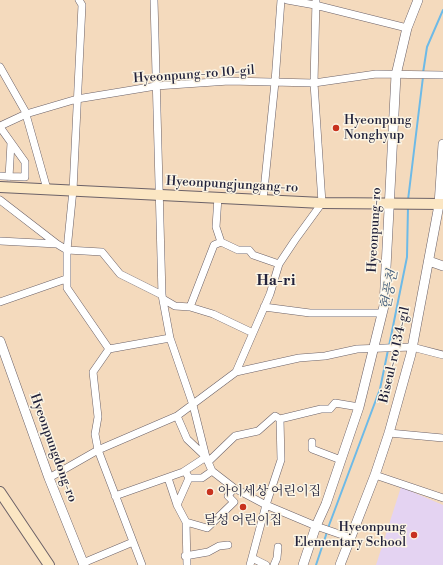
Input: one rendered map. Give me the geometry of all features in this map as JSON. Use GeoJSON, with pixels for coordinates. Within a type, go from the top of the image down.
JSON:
{"type":"FeatureCollection","features":[{"type":"Feature","properties":{"kind":"main road","name":"Hyeonpungjungang-ro"},"geometry":{"type":"LineString","coordinates":[[0,187],[322,203],[389,202],[438,204]]}},
{"type":"Feature","properties":{"kind":"main road"},"geometry":{"type":"LineString","coordinates":[[0,492],[49,565]]}},
{"type":"Feature","properties":{"kind":"street"},"geometry":{"type":"LineString","coordinates":[[79,0],[82,5],[73,190],[67,250],[66,279],[67,288],[109,349]]}},
{"type":"Feature","properties":{"kind":"street"},"geometry":{"type":"LineString","coordinates":[[154,0],[158,194],[162,256],[162,297],[170,338],[193,404],[207,459],[212,471],[234,488],[266,505],[316,526],[351,538]]}},
{"type":"Feature","properties":{"kind":"street"},"geometry":{"type":"LineString","coordinates":[[263,200],[275,82],[281,0]]}},
{"type":"Feature","properties":{"kind":"street"},"geometry":{"type":"LineString","coordinates":[[287,0],[315,2],[408,28]]}},
{"type":"Feature","properties":{"kind":"street","name":"Hyeonpung-ro"},"geometry":{"type":"LineString","coordinates":[[303,565],[316,526],[326,504],[359,407],[382,313],[396,75],[408,28],[418,0]]}},
{"type":"Feature","properties":{"kind":"street"},"geometry":{"type":"LineString","coordinates":[[236,372],[264,307],[279,264],[322,203],[314,83],[315,2]]}},
{"type":"Feature","properties":{"kind":"street"},"geometry":{"type":"LineString","coordinates":[[0,67],[26,114],[47,189]]}},
{"type":"Feature","properties":{"kind":"street","name":"Hyeonpung-ro 10-gil"},"geometry":{"type":"LineString","coordinates":[[0,127],[26,114],[77,99],[156,86],[229,82],[314,83],[376,74],[443,75]]}},
{"type":"Feature","properties":{"kind":"street"},"geometry":{"type":"LineString","coordinates":[[0,127],[25,162],[25,177],[0,176]]}},
{"type":"Feature","properties":{"kind":"street"},"geometry":{"type":"LineString","coordinates":[[9,176],[11,143]]}},
{"type":"Feature","properties":{"kind":"street","name":"Biseul-ro 134-gil"},"geometry":{"type":"LineString","coordinates":[[340,565],[375,475],[389,432],[412,347],[429,261],[438,204],[443,144]]}},
{"type":"Feature","properties":{"kind":"street"},"geometry":{"type":"LineString","coordinates":[[218,198],[216,227],[220,242]]}},
{"type":"Feature","properties":{"kind":"street"},"geometry":{"type":"LineString","coordinates":[[0,200],[67,250],[102,252],[120,274],[162,297],[175,306],[190,307],[213,314],[253,333]]}},
{"type":"Feature","properties":{"kind":"street"},"geometry":{"type":"LineString","coordinates":[[0,242],[57,244]]}},
{"type":"Feature","properties":{"kind":"street"},"geometry":{"type":"LineString","coordinates":[[220,242],[238,250],[249,250],[253,255],[279,264]]}},
{"type":"Feature","properties":{"kind":"street"},"geometry":{"type":"LineString","coordinates":[[190,307],[214,246],[220,242]]}},
{"type":"Feature","properties":{"kind":"street"},"geometry":{"type":"LineString","coordinates":[[429,261],[443,266]]}},
{"type":"Feature","properties":{"kind":"street"},"geometry":{"type":"LineString","coordinates":[[0,302],[66,279]]}},
{"type":"Feature","properties":{"kind":"street"},"geometry":{"type":"LineString","coordinates":[[264,307],[310,313],[382,313]]}},
{"type":"Feature","properties":{"kind":"street"},"geometry":{"type":"LineString","coordinates":[[142,565],[98,450],[94,434],[98,417],[93,372],[109,349],[170,338]]}},
{"type":"Feature","properties":{"kind":"street","name":"Hyeonpungdong-ro"},"geometry":{"type":"LineString","coordinates":[[0,341],[49,478],[83,564],[133,542]]}},
{"type":"Feature","properties":{"kind":"street"},"geometry":{"type":"LineString","coordinates":[[49,478],[98,450],[177,416],[236,372],[299,358],[373,348],[412,347],[443,355]]}},
{"type":"Feature","properties":{"kind":"street"},"geometry":{"type":"LineString","coordinates":[[115,496],[185,471],[207,459],[235,436],[258,432],[275,416],[280,418],[321,409],[330,409],[335,403],[359,407]]}},
{"type":"Feature","properties":{"kind":"street"},"geometry":{"type":"LineString","coordinates":[[177,416],[187,439],[207,459]]}},
{"type":"Feature","properties":{"kind":"street"},"geometry":{"type":"LineString","coordinates":[[266,565],[251,562],[266,505],[281,460],[280,418]]}},
{"type":"Feature","properties":{"kind":"street"},"geometry":{"type":"LineString","coordinates":[[389,432],[443,438]]}},
{"type":"Feature","properties":{"kind":"street"},"geometry":{"type":"LineString","coordinates":[[312,442],[312,449],[341,460]]}},
{"type":"Feature","properties":{"kind":"street"},"geometry":{"type":"LineString","coordinates":[[185,471],[189,478]]}},
{"type":"Feature","properties":{"kind":"street"},"geometry":{"type":"LineString","coordinates":[[189,478],[202,478],[212,471]]}},
{"type":"Feature","properties":{"kind":"street"},"geometry":{"type":"LineString","coordinates":[[375,475],[443,498]]}},
{"type":"Feature","properties":{"kind":"street"},"geometry":{"type":"LineString","coordinates":[[168,478],[177,505],[186,522],[185,556],[187,565]]}},
{"type":"Feature","properties":{"kind":"street"},"geometry":{"type":"LineString","coordinates":[[177,505],[189,478]]}},
{"type":"Feature","properties":{"kind":"street"},"geometry":{"type":"LineString","coordinates":[[186,522],[207,528],[234,502],[228,496],[234,488]]}},
{"type":"Feature","properties":{"kind":"street"},"geometry":{"type":"LineString","coordinates":[[185,556],[208,552],[219,546],[228,545]]}},
{"type":"Feature","properties":{"kind":"street"},"geometry":{"type":"LineString","coordinates":[[274,565],[277,558],[278,547]]}},
{"type":"Feature","properties":{"kind":"shaded area","name":"Hyeonpung Elementary School"},"geometry":{"type":"Polygon","coordinates":[[[401,487],[443,505],[443,565],[376,565],[401,487]]]}},
{"type":"Feature","properties":{"kind":"waterway","name":"현풍천"},"geometry":{"type":"LineString","coordinates":[[423,73],[427,47],[443,10]]}},
{"type":"Feature","properties":{"kind":"waterway","name":"현풍천"},"geometry":{"type":"LineString","coordinates":[[408,200],[423,77]]}},
{"type":"Feature","properties":{"kind":"waterway","name":"현풍천"},"geometry":{"type":"LineString","coordinates":[[389,346],[407,257],[408,206]]}},
{"type":"Feature","properties":{"kind":"waterway","name":"현풍천"},"geometry":{"type":"LineString","coordinates":[[328,528],[380,389],[388,350]]}},
{"type":"Feature","properties":{"kind":"waterway","name":"현풍천"},"geometry":{"type":"LineString","coordinates":[[316,565],[327,532]]}},
{"type":"Feature","properties":{"kind":"place","name":"Hyeonpung Nonghyup"},"geometry":{"type":"Point","coordinates":[336,128]}},
{"type":"Feature","properties":{"kind":"place","name":"아이세상 어린이집"},"geometry":{"type":"Point","coordinates":[210,492]}},
{"type":"Feature","properties":{"kind":"place","name":"달성 어린이집"},"geometry":{"type":"Point","coordinates":[243,507]}},
{"type":"Feature","properties":{"kind":"place","name":"Hyeonpung Elementary School"},"geometry":{"type":"Point","coordinates":[414,535]}},
{"type":"Feature","properties":{"kind":"district","name":"Ha-ri"},"geometry":{"type":"Point","coordinates":[276,281]}}]}
